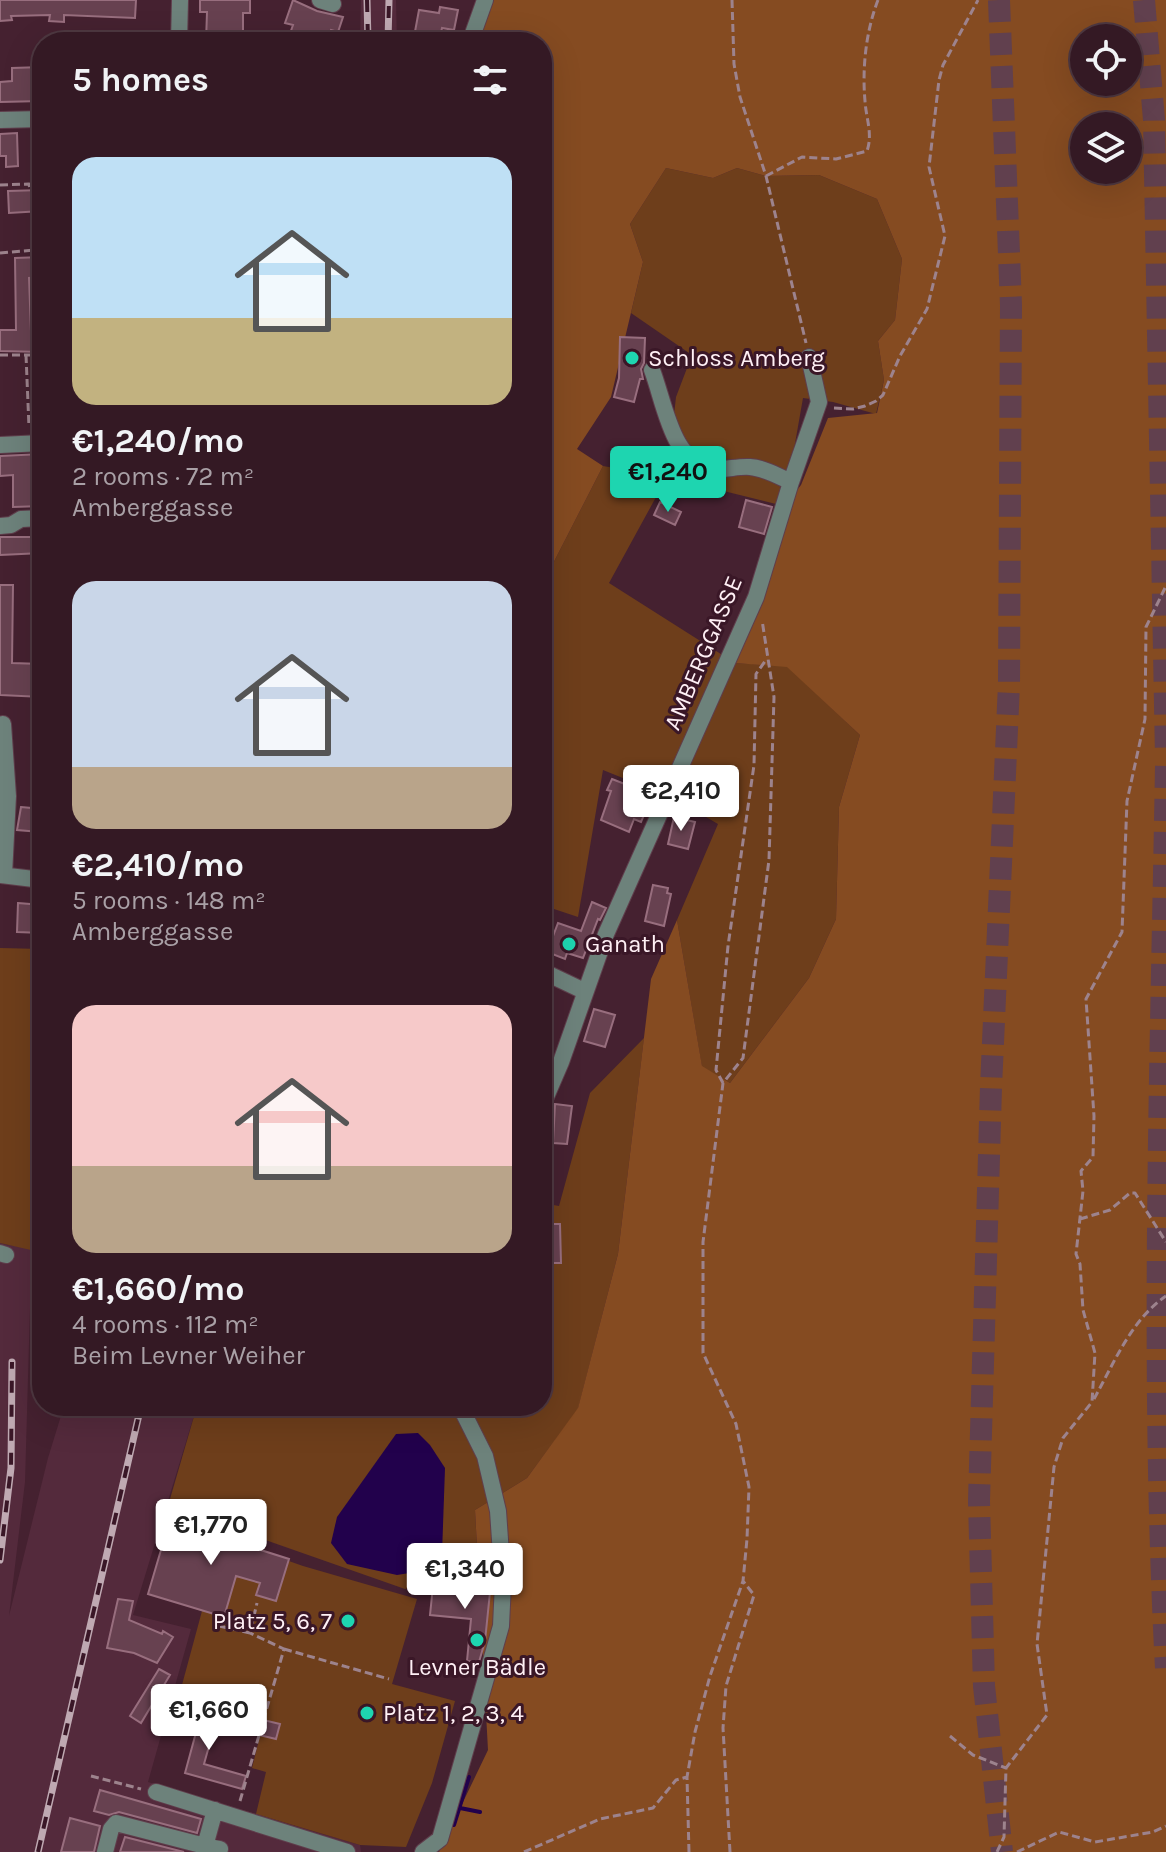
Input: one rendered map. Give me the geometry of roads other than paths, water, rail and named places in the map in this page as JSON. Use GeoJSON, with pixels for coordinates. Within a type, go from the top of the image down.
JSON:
{"type":"FeatureCollection","features":[{"type":"Feature","properties":{"kind":"street"},"geometry":{"type":"LineString","coordinates":[[179,32],[180,0]]}},
{"type":"Feature","properties":{"kind":"street"},"geometry":{"type":"LineString","coordinates":[[474,32],[485,0]]}},
{"type":"Feature","properties":{"kind":"street"},"geometry":{"type":"LineString","coordinates":[[0,120],[32,119]]}},
{"type":"Feature","properties":{"kind":"street","name":"AMBERGGASSE"},"geometry":{"type":"LineString","coordinates":[[552,1083],[584,991],[756,597],[819,402],[809,357]]}},
{"type":"Feature","properties":{"kind":"street"},"geometry":{"type":"LineString","coordinates":[[652,370],[674,437],[694,463],[711,469],[751,467],[791,482]]}},
{"type":"Feature","properties":{"kind":"street"},"geometry":{"type":"LineString","coordinates":[[0,445],[32,443]]}},
{"type":"Feature","properties":{"kind":"street"},"geometry":{"type":"LineString","coordinates":[[0,526],[32,518]]}},
{"type":"Feature","properties":{"kind":"street"},"geometry":{"type":"LineString","coordinates":[[3,724],[8,796],[2,875],[32,879]]}},
{"type":"Feature","properties":{"kind":"street"},"geometry":{"type":"LineString","coordinates":[[552,976],[584,991]]}},
{"type":"Feature","properties":{"kind":"street"},"geometry":{"type":"LineString","coordinates":[[423,1852],[440,1839],[501,1626],[503,1583],[498,1511],[485,1456],[465,1416]]}},
{"type":"Feature","properties":{"kind":"street"},"geometry":{"type":"LineString","coordinates":[[156,1792],[347,1852]]}},
{"type":"Feature","properties":{"kind":"street"},"geometry":{"type":"LineString","coordinates":[[105,1852],[111,1829],[116,1823],[218,1850],[215,1810]]}},
{"type":"Feature","properties":{"kind":"waterway"},"geometry":{"type":"LineString","coordinates":[[454,1825],[469,1777]]}},
{"type":"Feature","properties":{"kind":"waterway"},"geometry":{"type":"LineString","coordinates":[[460,1808],[480,1812]]}},
{"type":"Feature","properties":{"kind":"tunnel"},"geometry":{"type":"LineString","coordinates":[[999,0],[1011,305],[1009,684],[991,1087],[979,1501],[984,1686],[1002,1852]]}},
{"type":"Feature","properties":{"kind":"tunnel"},"geometry":{"type":"LineString","coordinates":[[1144,0],[1154,120],[1166,757]]}},
{"type":"Feature","properties":{"kind":"tunnel"},"geometry":{"type":"LineString","coordinates":[[1166,766],[1158,1330],[1166,1668]]}},
{"type":"Feature","properties":{"kind":"railway"},"geometry":{"type":"LineString","coordinates":[[367,0],[368,32]]}},
{"type":"Feature","properties":{"kind":"railway"},"geometry":{"type":"LineString","coordinates":[[388,32],[389,0]]}},
{"type":"Feature","properties":{"kind":"railway"},"geometry":{"type":"LineString","coordinates":[[0,1560],[11,1468],[12,1362]]}},
{"type":"Feature","properties":{"kind":"railway"},"geometry":{"type":"LineString","coordinates":[[38,1852],[139,1416]]}},
{"type":"Feature","properties":{"kind":"place","name":"Schloss Amberg"},"geometry":{"type":"Point","coordinates":[632,358]}},
{"type":"Feature","properties":{"kind":"place","name":"Ganath"},"geometry":{"type":"Point","coordinates":[569,944]}},
{"type":"Feature","properties":{"kind":"place","name":"Platz 5, 6, 7"},"geometry":{"type":"Point","coordinates":[348,1621]}},
{"type":"Feature","properties":{"kind":"place","name":"Levner Bädle"},"geometry":{"type":"Point","coordinates":[477,1640]}},
{"type":"Feature","properties":{"kind":"place","name":"Platz 1, 2, 3, 4"},"geometry":{"type":"Point","coordinates":[367,1713]}}]}
